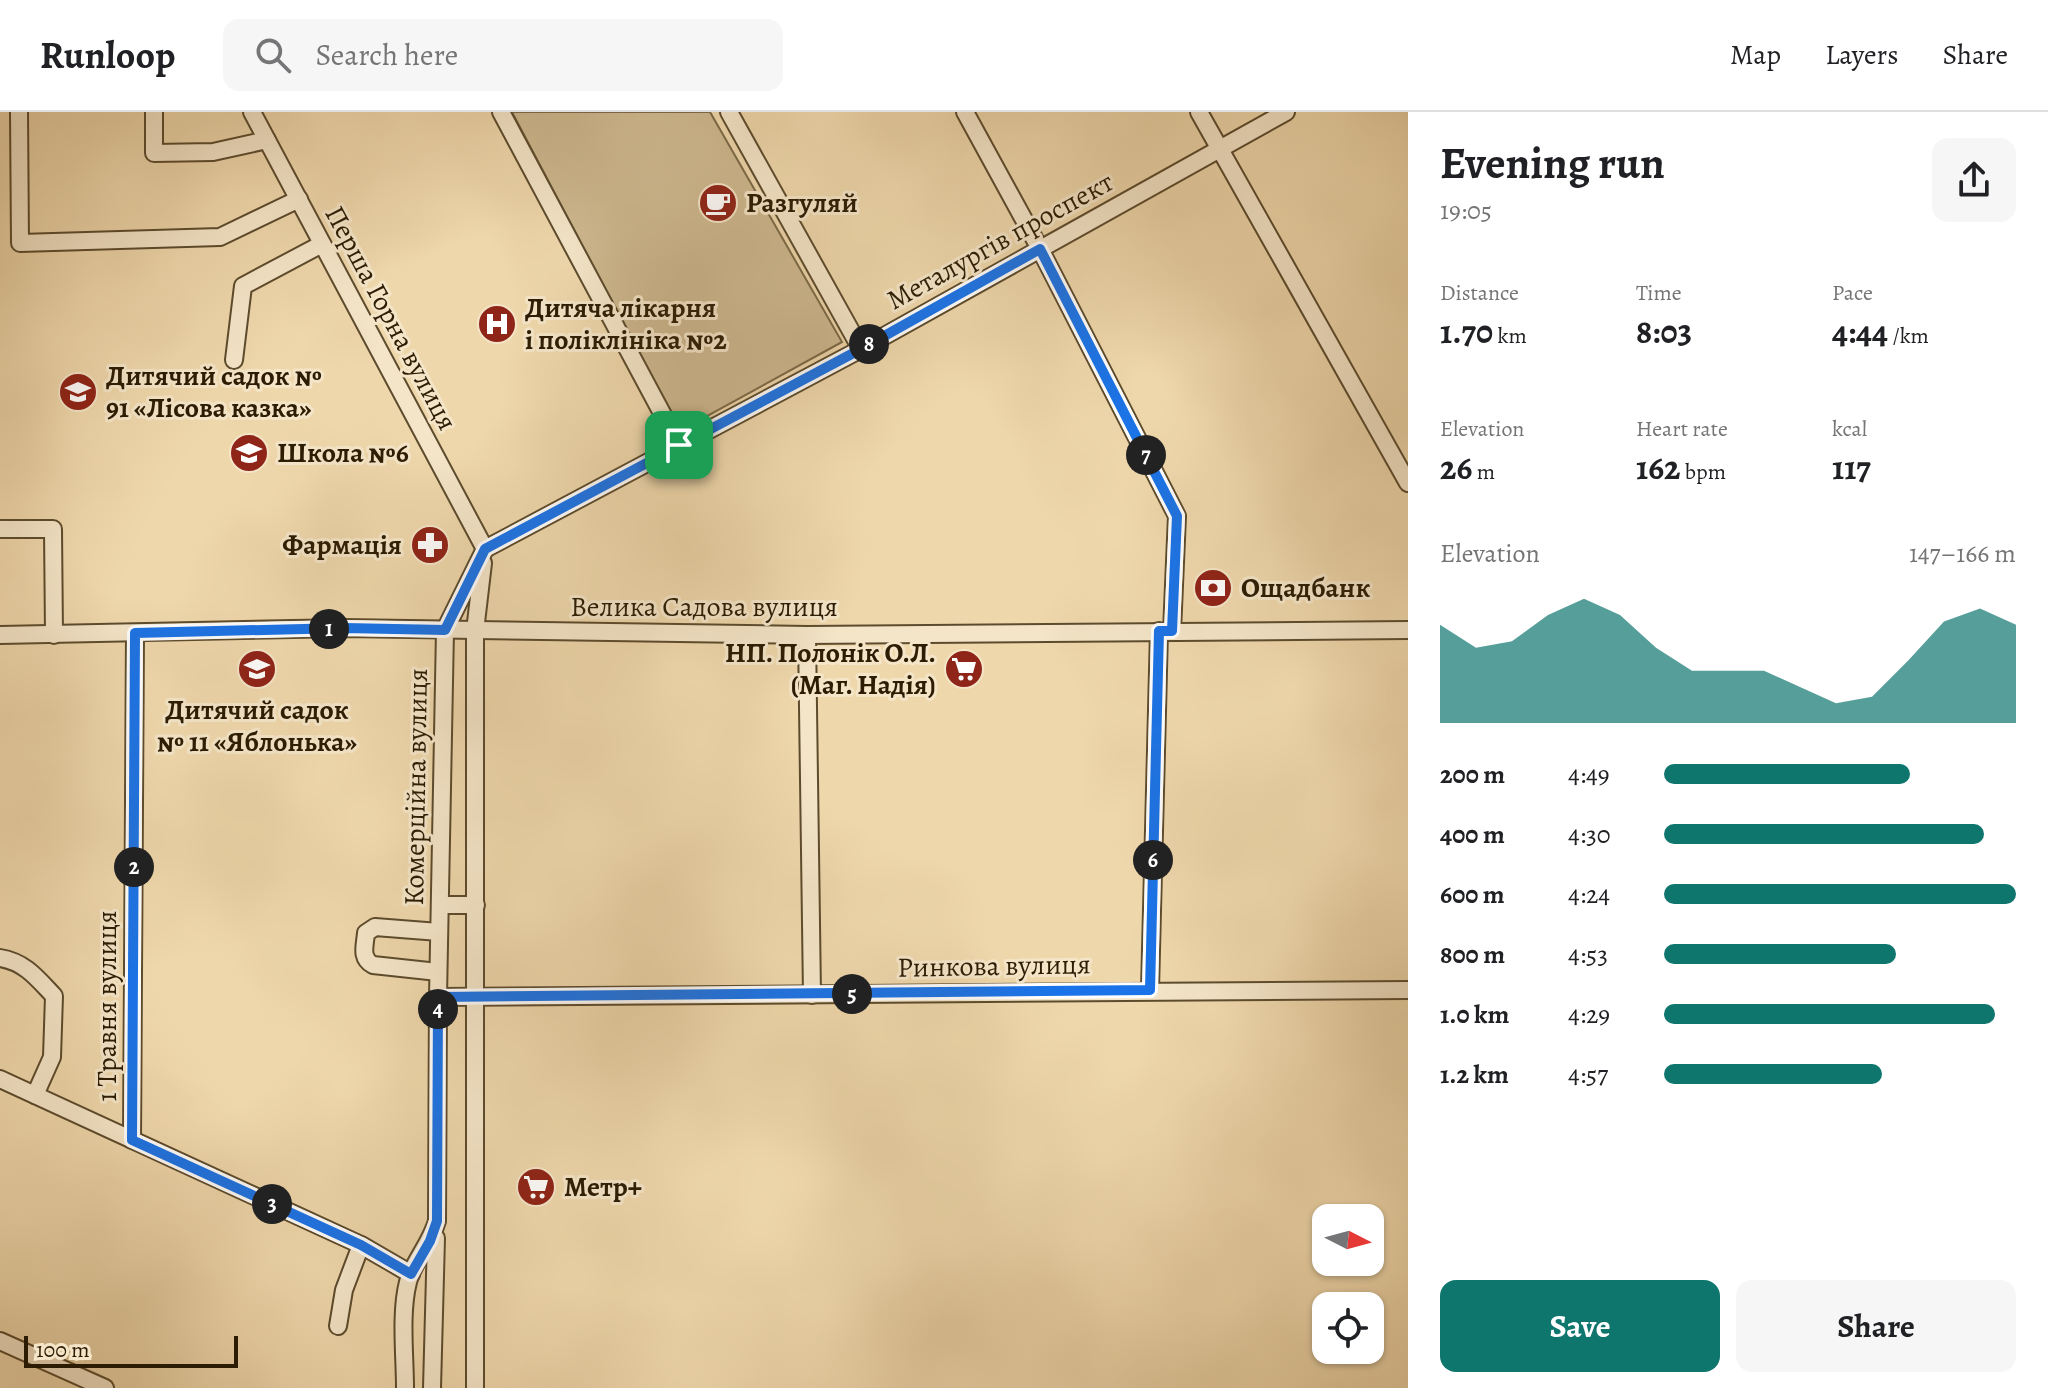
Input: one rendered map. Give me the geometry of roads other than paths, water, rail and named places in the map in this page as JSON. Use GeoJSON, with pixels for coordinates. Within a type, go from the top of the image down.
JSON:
{"type":"FeatureCollection","features":[{"type":"Feature","properties":{"kind":"street"},"geometry":{"type":"LineString","coordinates":[[19,112],[20,243],[220,237],[299,199]]}},
{"type":"Feature","properties":{"kind":"street"},"geometry":{"type":"LineString","coordinates":[[154,112],[154,153],[213,152],[267,140]]}},
{"type":"Feature","properties":{"kind":"street","name":"Перша Горна вулиця"},"geometry":{"type":"LineString","coordinates":[[252,112],[485,549]]}},
{"type":"Feature","properties":{"kind":"street"},"geometry":{"type":"LineString","coordinates":[[501,112],[679,445]]}},
{"type":"Feature","properties":{"kind":"street"},"geometry":{"type":"LineString","coordinates":[[729,112],[861,349]]}},
{"type":"Feature","properties":{"kind":"street"},"geometry":{"type":"LineString","coordinates":[[965,112],[1040,249],[1177,516],[1166,631],[1150,990]]}},
{"type":"Feature","properties":{"kind":"street"},"geometry":{"type":"LineString","coordinates":[[1199,112],[1408,483]]}},
{"type":"Feature","properties":{"kind":"street","name":"Металургів проспект"},"geometry":{"type":"LineString","coordinates":[[485,549],[861,349],[1286,112]]}},
{"type":"Feature","properties":{"kind":"street"},"geometry":{"type":"LineString","coordinates":[[234,360],[243,286],[322,244]]}},
{"type":"Feature","properties":{"kind":"street"},"geometry":{"type":"LineString","coordinates":[[0,529],[53,529],[54,635]]}},
{"type":"Feature","properties":{"kind":"street","name":"Комерційна вулиця"},"geometry":{"type":"LineString","coordinates":[[405,1388],[405,1305],[411,1274],[430,1241],[437,1221],[445,630],[485,549]]}},
{"type":"Feature","properties":{"kind":"street","name":"Комерційна вулиця"},"geometry":{"type":"LineString","coordinates":[[475,1388],[475,631],[485,549]]}},
{"type":"Feature","properties":{"kind":"street","name":"Велика Садова вулиця"},"geometry":{"type":"LineString","coordinates":[[0,635],[344,628],[807,635],[1408,630]]}},
{"type":"Feature","properties":{"kind":"street","name":"1 Травня вулиця"},"geometry":{"type":"LineString","coordinates":[[132,1140],[135,633]]}},
{"type":"Feature","properties":{"kind":"street"},"geometry":{"type":"LineString","coordinates":[[807,635],[812,995]]}},
{"type":"Feature","properties":{"kind":"street"},"geometry":{"type":"LineString","coordinates":[[440,905],[476,905]]}},
{"type":"Feature","properties":{"kind":"street"},"geometry":{"type":"LineString","coordinates":[[438,972],[373,965],[366,962],[364,956],[366,933],[375,927],[439,932]]}},
{"type":"Feature","properties":{"kind":"street"},"geometry":{"type":"LineString","coordinates":[[0,958],[16,961],[54,996],[52,1057],[35,1095]]}},
{"type":"Feature","properties":{"kind":"street","name":"Ринкова вулиця"},"geometry":{"type":"LineString","coordinates":[[438,997],[1408,990]]}},
{"type":"Feature","properties":{"kind":"street"},"geometry":{"type":"LineString","coordinates":[[0,1079],[361,1245],[411,1274]]}},
{"type":"Feature","properties":{"kind":"street"},"geometry":{"type":"LineString","coordinates":[[432,1388],[437,1221]]}},
{"type":"Feature","properties":{"kind":"street"},"geometry":{"type":"LineString","coordinates":[[338,1326],[344,1290],[361,1245]]}},
{"type":"Feature","properties":{"kind":"street"},"geometry":{"type":"LineString","coordinates":[[0,1341],[105,1388]]}},
{"type":"Feature","properties":{"kind":"place","name":"Разгуляй"},"geometry":{"type":"Point","coordinates":[718,203]}},
{"type":"Feature","properties":{"kind":"place","name":"Дитяча лікарня і поліклініка №2"},"geometry":{"type":"Point","coordinates":[497,324]}},
{"type":"Feature","properties":{"kind":"place","name":"Дитячий садок № 91 «Лісова казка»"},"geometry":{"type":"Point","coordinates":[78,392]}},
{"type":"Feature","properties":{"kind":"place","name":"Школа №6"},"geometry":{"type":"Point","coordinates":[249,453]}},
{"type":"Feature","properties":{"kind":"place","name":"Фармація"},"geometry":{"type":"Point","coordinates":[430,545]}},
{"type":"Feature","properties":{"kind":"place","name":"Ощадбанк"},"geometry":{"type":"Point","coordinates":[1213,588]}},
{"type":"Feature","properties":{"kind":"place","name":"Дитячий садок № 11 «Яблонька»"},"geometry":{"type":"Point","coordinates":[257,669]}},
{"type":"Feature","properties":{"kind":"place","name":"НП. Полонік О.Л. (Маг. Надія)"},"geometry":{"type":"Point","coordinates":[964,669]}},
{"type":"Feature","properties":{"kind":"place","name":"Метр+"},"geometry":{"type":"Point","coordinates":[536,1187]}}]}
